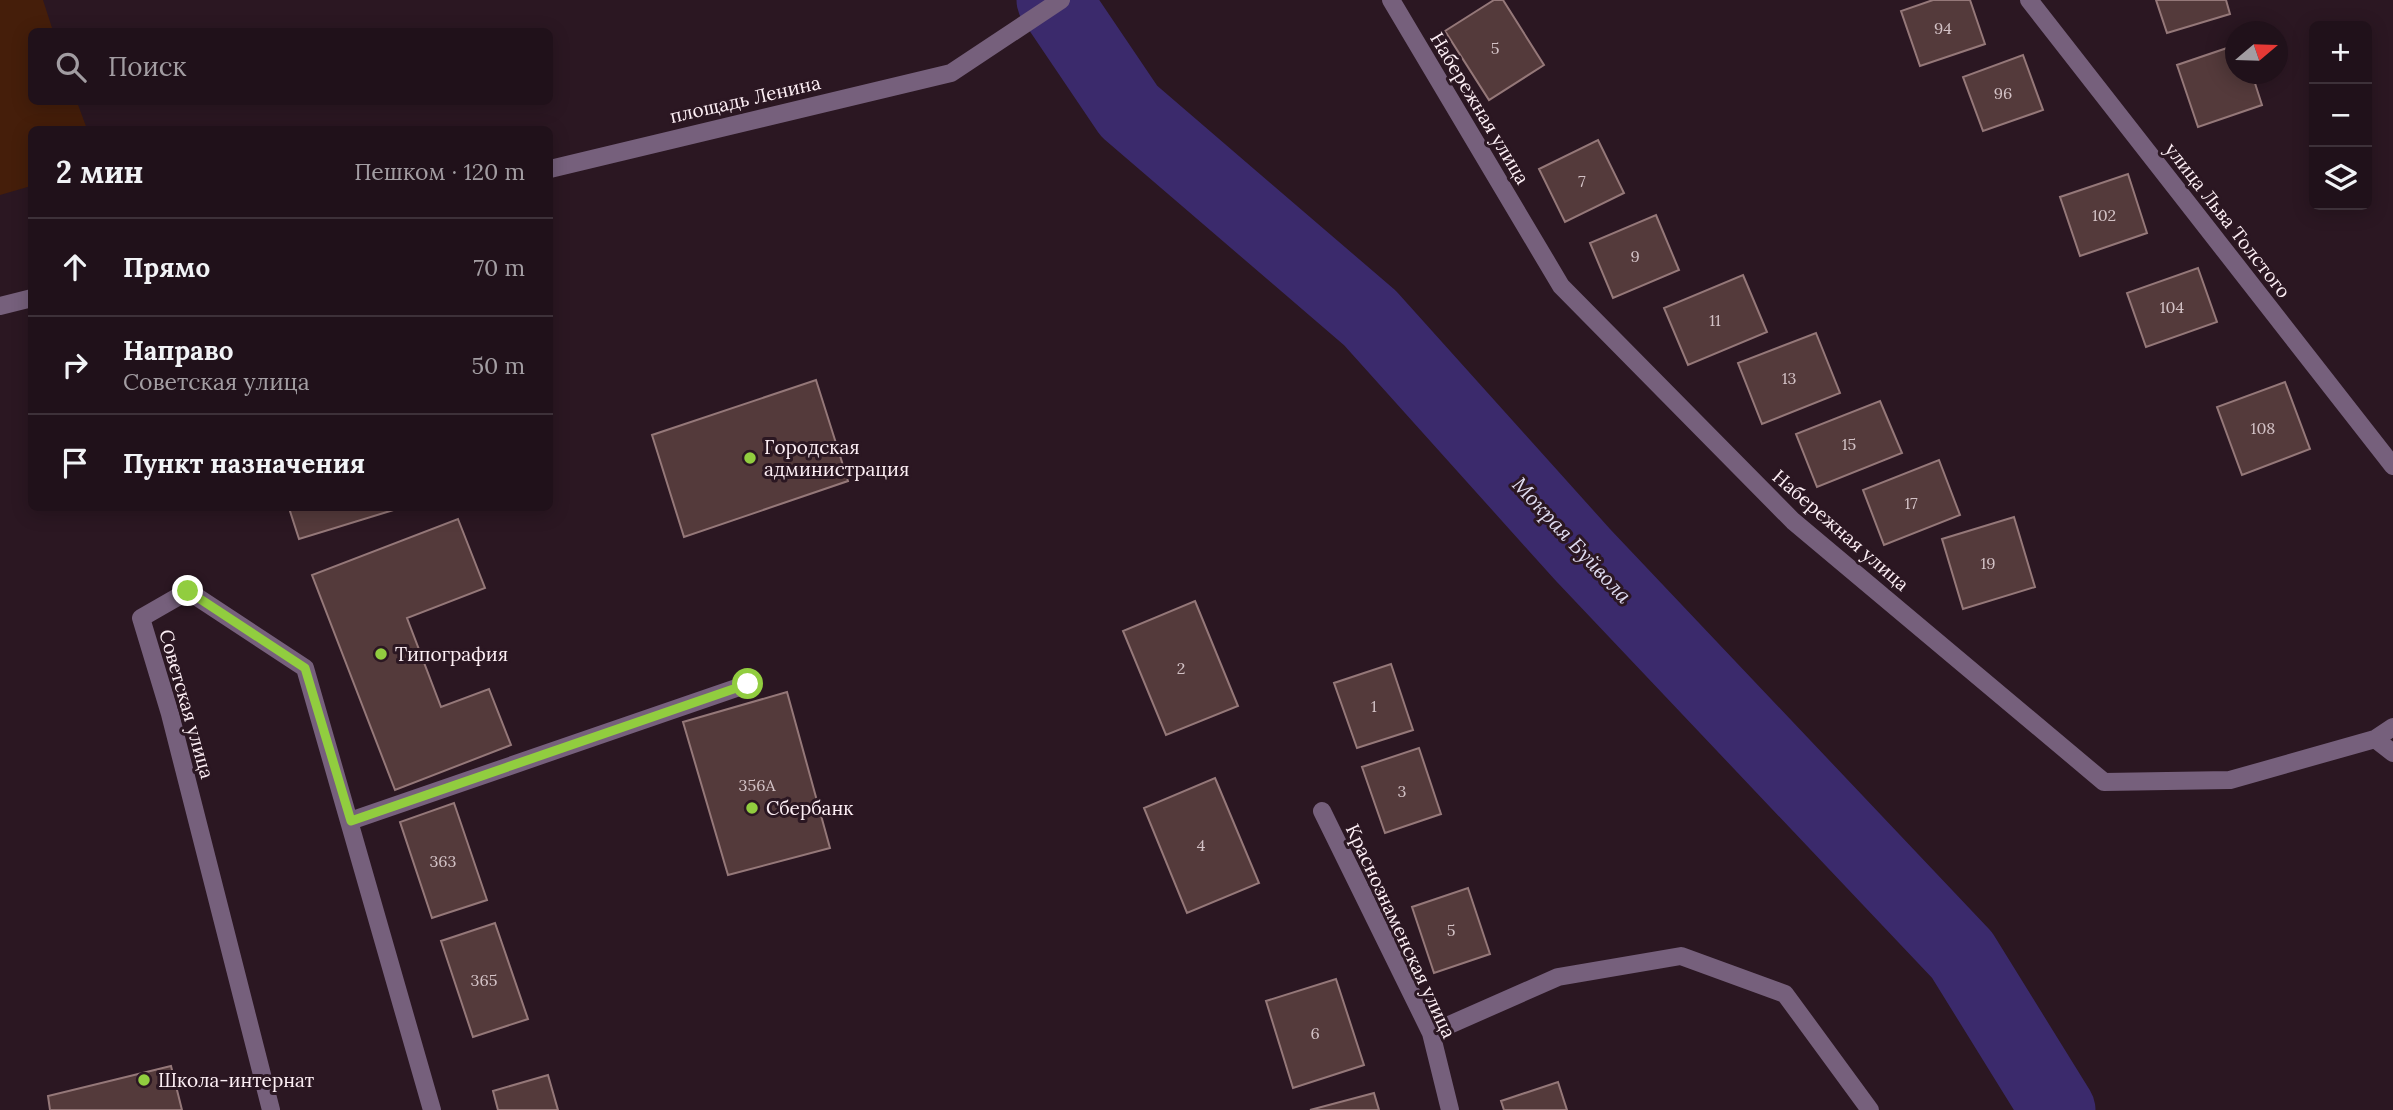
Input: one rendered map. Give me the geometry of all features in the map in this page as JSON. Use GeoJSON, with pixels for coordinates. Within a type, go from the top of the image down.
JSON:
{"type":"FeatureCollection","features":[{"type":"Feature","properties":{"kind":"street","name":"площадь Ленина"},"geometry":{"type":"LineString","coordinates":[[553,168],[753,118],[951,73],[1061,0]]}},
{"type":"Feature","properties":{"kind":"street","name":"Набережная улица"},"geometry":{"type":"LineString","coordinates":[[1391,0],[1561,286],[1793,521],[2104,782],[2230,780],[2375,739],[2393,727]]}},
{"type":"Feature","properties":{"kind":"street","name":"улица Льва Толстого"},"geometry":{"type":"LineString","coordinates":[[2029,0],[2393,466]]}},
{"type":"Feature","properties":{"kind":"street"},"geometry":{"type":"LineString","coordinates":[[0,306],[28,299]]}},
{"type":"Feature","properties":{"kind":"street","name":"Советская улица"},"geometry":{"type":"LineString","coordinates":[[271,1110],[170,714],[141,618],[188,591],[305,668],[432,1110]]}},
{"type":"Feature","properties":{"kind":"street"},"geometry":{"type":"LineString","coordinates":[[351,821],[748,684]]}},
{"type":"Feature","properties":{"kind":"street"},"geometry":{"type":"LineString","coordinates":[[2375,739],[2393,753]]}},
{"type":"Feature","properties":{"kind":"street","name":"Краснознаменская улица"},"geometry":{"type":"LineString","coordinates":[[1322,811],[1431,1033],[1450,1110]]}},
{"type":"Feature","properties":{"kind":"street"},"geometry":{"type":"LineString","coordinates":[[1431,1033],[1558,976],[1681,956],[1785,994],[1870,1110]]}},
{"type":"Feature","properties":{"kind":"shaded area"},"geometry":{"type":"Polygon","coordinates":[[[0,0],[43,0],[52,28],[28,28],[28,105],[78,105],[86,126],[28,126],[28,187],[0,195],[0,0]]]}},
{"type":"Feature","properties":{"kind":"building"},"geometry":{"type":"Polygon","coordinates":[[[1494,0],[1503,0],[1544,65],[1489,100],[1445,31],[1494,0]]]}},
{"type":"Feature","properties":{"kind":"building"},"geometry":{"type":"Polygon","coordinates":[[[1933,0],[1970,0],[1985,44],[1920,66],[1901,11],[1933,0]]]}},
{"type":"Feature","properties":{"kind":"building"},"geometry":{"type":"Polygon","coordinates":[[[2156,0],[2226,0],[2230,14],[2167,33],[2156,0]]]}},
{"type":"Feature","properties":{"kind":"building"},"geometry":{"type":"Polygon","coordinates":[[[2225,49],[2225,84],[2255,84],[2262,105],[2198,127],[2177,65],[2225,49]]]}},
{"type":"Feature","properties":{"kind":"building"},"geometry":{"type":"Polygon","coordinates":[[[2023,55],[2043,110],[1983,131],[1963,77],[2023,55]]]}},
{"type":"Feature","properties":{"kind":"building"},"geometry":{"type":"Polygon","coordinates":[[[1598,140],[1624,193],[1565,222],[1539,169],[1598,140]]]}},
{"type":"Feature","properties":{"kind":"building"},"geometry":{"type":"Polygon","coordinates":[[[2128,174],[2147,233],[2080,256],[2060,197],[2128,174]]]}},
{"type":"Feature","properties":{"kind":"building"},"geometry":{"type":"Polygon","coordinates":[[[1656,215],[1679,270],[1613,298],[1590,243],[1656,215]]]}},
{"type":"Feature","properties":{"kind":"building"},"geometry":{"type":"Polygon","coordinates":[[[2198,268],[2217,322],[2146,347],[2127,293],[2198,268]]]}},
{"type":"Feature","properties":{"kind":"building"},"geometry":{"type":"Polygon","coordinates":[[[1743,275],[1767,332],[1688,365],[1664,308],[1743,275]]]}},
{"type":"Feature","properties":{"kind":"building"},"geometry":{"type":"Polygon","coordinates":[[[1816,333],[1840,393],[1762,424],[1738,363],[1816,333]]]}},
{"type":"Feature","properties":{"kind":"building","name":"Городская администрация"},"geometry":{"type":"Polygon","coordinates":[[[816,380],[848,481],[684,537],[652,435],[816,380]]]}},
{"type":"Feature","properties":{"kind":"building"},"geometry":{"type":"Polygon","coordinates":[[[2285,382],[2310,449],[2242,475],[2217,407],[2285,382]]]}},
{"type":"Feature","properties":{"kind":"building"},"geometry":{"type":"Polygon","coordinates":[[[1880,401],[1902,453],[1817,487],[1796,434],[1880,401]]]}},
{"type":"Feature","properties":{"kind":"building"},"geometry":{"type":"Polygon","coordinates":[[[1939,460],[1960,515],[1884,545],[1863,490],[1939,460]]]}},
{"type":"Feature","properties":{"kind":"building"},"geometry":{"type":"Polygon","coordinates":[[[290,511],[390,511],[299,539],[290,511]]]}},
{"type":"Feature","properties":{"kind":"building"},"geometry":{"type":"Polygon","coordinates":[[[2014,517],[2035,587],[1963,609],[1942,539],[2014,517]]]}},
{"type":"Feature","properties":{"kind":"building","name":"Типография"},"geometry":{"type":"Polygon","coordinates":[[[458,519],[485,588],[407,618],[441,707],[489,689],[511,745],[395,790],[312,575],[458,519]]]}},
{"type":"Feature","properties":{"kind":"building"},"geometry":{"type":"Polygon","coordinates":[[[1195,601],[1238,706],[1166,735],[1123,631],[1195,601]]]}},
{"type":"Feature","properties":{"kind":"building"},"geometry":{"type":"Polygon","coordinates":[[[1391,664],[1413,730],[1357,748],[1334,683],[1391,664]]]}},
{"type":"Feature","properties":{"kind":"building"},"geometry":{"type":"Polygon","coordinates":[[[787,692],[830,848],[728,875],[683,722],[787,692]]]}},
{"type":"Feature","properties":{"kind":"building"},"geometry":{"type":"Polygon","coordinates":[[[1419,748],[1441,814],[1385,833],[1362,767],[1419,748]]]}},
{"type":"Feature","properties":{"kind":"building"},"geometry":{"type":"Polygon","coordinates":[[[1215,778],[1259,883],[1187,913],[1144,808],[1215,778]]]}},
{"type":"Feature","properties":{"kind":"building"},"geometry":{"type":"Polygon","coordinates":[[[454,803],[487,900],[432,918],[400,822],[454,803]]]}},
{"type":"Feature","properties":{"kind":"building"},"geometry":{"type":"Polygon","coordinates":[[[1468,888],[1490,954],[1434,973],[1412,907],[1468,888]]]}},
{"type":"Feature","properties":{"kind":"building"},"geometry":{"type":"Polygon","coordinates":[[[495,923],[528,1019],[473,1037],[441,941],[495,923]]]}},
{"type":"Feature","properties":{"kind":"building"},"geometry":{"type":"Polygon","coordinates":[[[1336,979],[1364,1065],[1293,1088],[1266,1001],[1336,979]]]}},
{"type":"Feature","properties":{"kind":"building","name":"Школа-интернат"},"geometry":{"type":"Polygon","coordinates":[[[171,1066],[182,1110],[50,1110],[48,1096],[171,1066]]]}},
{"type":"Feature","properties":{"kind":"building"},"geometry":{"type":"Polygon","coordinates":[[[548,1075],[558,1110],[498,1110],[493,1091],[548,1075]]]}},
{"type":"Feature","properties":{"kind":"building"},"geometry":{"type":"Polygon","coordinates":[[[1558,1082],[1567,1110],[1504,1110],[1501,1101],[1558,1082]]]}},
{"type":"Feature","properties":{"kind":"building"},"geometry":{"type":"Polygon","coordinates":[[[1374,1093],[1379,1110],[1310,1110],[1374,1093]]]}},
{"type":"Feature","properties":{"kind":"waterway","name":"Мокрая Буйвола"},"geometry":{"type":"LineString","coordinates":[[1054,0],[1129,111],[1370,318],[1583,555],[1962,955],[2058,1110]]}},
{"type":"Feature","properties":{"kind":"place","name":"Городская администрация"},"geometry":{"type":"Point","coordinates":[750,458]}},
{"type":"Feature","properties":{"kind":"place","name":"Типография"},"geometry":{"type":"Point","coordinates":[381,654]}},
{"type":"Feature","properties":{"kind":"place","name":"Сбербанк"},"geometry":{"type":"Point","coordinates":[752,808]}},
{"type":"Feature","properties":{"kind":"place","name":"Школа-интернат"},"geometry":{"type":"Point","coordinates":[144,1080]}},
{"type":"Feature","properties":{"kind":"route"},"geometry":{"type":"LineString","coordinates":[[188,591],[305,668],[351,821],[748,684]]}}]}
